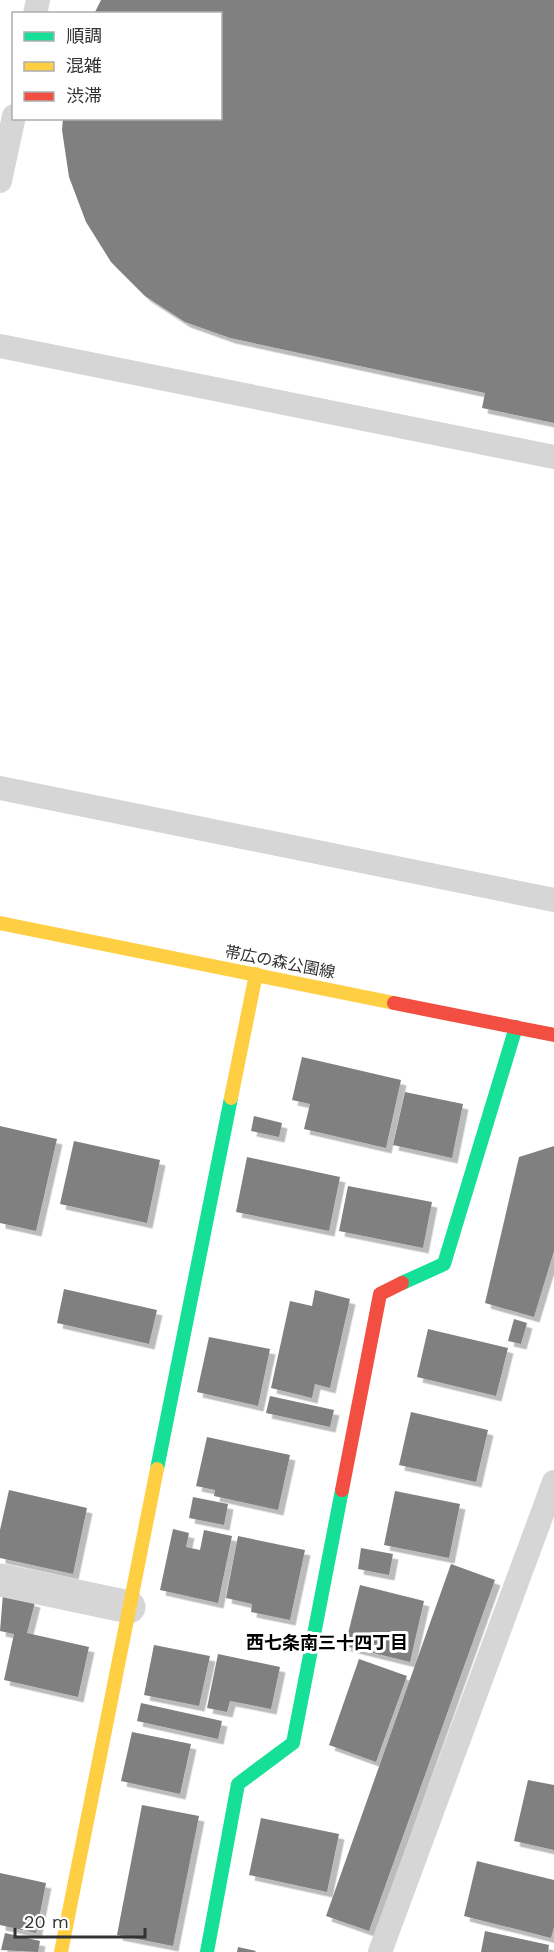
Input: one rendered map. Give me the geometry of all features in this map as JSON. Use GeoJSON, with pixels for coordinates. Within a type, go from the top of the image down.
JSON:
{"type":"FeatureCollection","features":[{"type":"Feature","properties":{"kind":"street","name":"帯広の森公園線"},"geometry":{"type":"LineString","coordinates":[[0,922],[554,1035]]}},
{"type":"Feature","properties":{"kind":"street"},"geometry":{"type":"LineString","coordinates":[[61,1952],[256,974]]}},
{"type":"Feature","properties":{"kind":"street"},"geometry":{"type":"LineString","coordinates":[[207,1952],[238,1784],[293,1743],[380,1294],[444,1264],[516,1027]]}},
{"type":"Feature","properties":{"kind":"street"},"geometry":{"type":"LineString","coordinates":[[0,1580],[129,1607]]}},
{"type":"Feature","properties":{"kind":"lane"},"geometry":{"type":"LineString","coordinates":[[0,181],[13,120]]}},
{"type":"Feature","properties":{"kind":"lane"},"geometry":{"type":"LineString","coordinates":[[0,346],[554,457]]}},
{"type":"Feature","properties":{"kind":"lane"},"geometry":{"type":"LineString","coordinates":[[0,788],[554,900]]}},
{"type":"Feature","properties":{"kind":"lane"},"geometry":{"type":"LineString","coordinates":[[380,1952],[554,1482]]}},
{"type":"Feature","properties":{"kind":"building"},"geometry":{"type":"Polygon","coordinates":[[[101,0],[554,0],[554,423],[482,408],[485,393],[230,338],[185,322],[145,296],[111,262],[86,222],[69,177],[62,130],[63,120],[222,120],[222,12],[95,12],[101,0]]]}},
{"type":"Feature","properties":{"kind":"building"},"geometry":{"type":"Polygon","coordinates":[[[302,1057],[401,1080],[386,1148],[304,1129],[310,1104],[292,1100],[302,1057]]]}},
{"type":"Feature","properties":{"kind":"building"},"geometry":{"type":"Polygon","coordinates":[[[405,1092],[463,1104],[452,1158],[393,1145],[405,1092]]]}},
{"type":"Feature","properties":{"kind":"building"},"geometry":{"type":"Polygon","coordinates":[[[254,1116],[282,1123],[279,1137],[251,1131],[254,1116]]]}},
{"type":"Feature","properties":{"kind":"building"},"geometry":{"type":"Polygon","coordinates":[[[0,1126],[57,1139],[36,1231],[0,1223],[0,1126]]]}},
{"type":"Feature","properties":{"kind":"building"},"geometry":{"type":"Polygon","coordinates":[[[74,1141],[160,1160],[147,1223],[60,1204],[74,1141]]]}},
{"type":"Feature","properties":{"kind":"building"},"geometry":{"type":"Polygon","coordinates":[[[554,1146],[554,1251],[534,1317],[485,1303],[519,1157],[554,1146]]]}},
{"type":"Feature","properties":{"kind":"building"},"geometry":{"type":"Polygon","coordinates":[[[247,1157],[340,1177],[329,1231],[236,1212],[247,1157]]]}},
{"type":"Feature","properties":{"kind":"building"},"geometry":{"type":"Polygon","coordinates":[[[348,1186],[432,1202],[423,1248],[339,1231],[348,1186]]]}},
{"type":"Feature","properties":{"kind":"building"},"geometry":{"type":"Polygon","coordinates":[[[64,1289],[157,1310],[149,1344],[57,1323],[64,1289]]]}},
{"type":"Feature","properties":{"kind":"building"},"geometry":{"type":"Polygon","coordinates":[[[315,1290],[350,1299],[330,1388],[315,1384],[312,1398],[271,1388],[290,1301],[312,1306],[315,1290]]]}},
{"type":"Feature","properties":{"kind":"building"},"geometry":{"type":"Polygon","coordinates":[[[514,1319],[527,1323],[521,1344],[508,1341],[514,1319]]]}},
{"type":"Feature","properties":{"kind":"building"},"geometry":{"type":"Polygon","coordinates":[[[428,1329],[508,1348],[496,1396],[417,1377],[428,1329]]]}},
{"type":"Feature","properties":{"kind":"building"},"geometry":{"type":"Polygon","coordinates":[[[209,1337],[270,1349],[258,1406],[197,1392],[209,1337]]]}},
{"type":"Feature","properties":{"kind":"building"},"geometry":{"type":"Polygon","coordinates":[[[270,1396],[334,1410],[330,1427],[266,1413],[270,1396]]]}},
{"type":"Feature","properties":{"kind":"building"},"geometry":{"type":"Polygon","coordinates":[[[411,1412],[488,1430],[476,1482],[399,1465],[411,1412]]]}},
{"type":"Feature","properties":{"kind":"building"},"geometry":{"type":"Polygon","coordinates":[[[207,1437],[290,1455],[278,1510],[214,1496],[215,1490],[196,1486],[207,1437]]]}},
{"type":"Feature","properties":{"kind":"building"},"geometry":{"type":"Polygon","coordinates":[[[9,1490],[87,1508],[73,1574],[0,1558],[0,1530],[9,1490]]]}},
{"type":"Feature","properties":{"kind":"building"},"geometry":{"type":"Polygon","coordinates":[[[395,1491],[460,1504],[449,1558],[384,1545],[395,1491]]]}},
{"type":"Feature","properties":{"kind":"building"},"geometry":{"type":"Polygon","coordinates":[[[193,1497],[228,1504],[224,1525],[189,1518],[193,1497]]]}},
{"type":"Feature","properties":{"kind":"building"},"geometry":{"type":"Polygon","coordinates":[[[173,1529],[189,1533],[186,1547],[200,1550],[204,1530],[232,1536],[218,1603],[160,1590],[173,1529]]]}},
{"type":"Feature","properties":{"kind":"building"},"geometry":{"type":"Polygon","coordinates":[[[238,1536],[305,1550],[290,1620],[251,1612],[252,1604],[226,1598],[238,1536]]]}},
{"type":"Feature","properties":{"kind":"building"},"geometry":{"type":"Polygon","coordinates":[[[361,1548],[393,1554],[389,1575],[358,1569],[361,1548]]]}},
{"type":"Feature","properties":{"kind":"building"},"geometry":{"type":"Polygon","coordinates":[[[451,1564],[495,1580],[369,1931],[326,1916],[451,1564]]]}},
{"type":"Feature","properties":{"kind":"building"},"geometry":{"type":"Polygon","coordinates":[[[360,1585],[424,1601],[410,1662],[345,1646],[360,1585]]]}},
{"type":"Feature","properties":{"kind":"building"},"geometry":{"type":"Polygon","coordinates":[[[3,1594],[35,1602],[27,1633],[89,1647],[78,1697],[4,1680],[14,1634],[0,1631],[3,1594]]]}},
{"type":"Feature","properties":{"kind":"building"},"geometry":{"type":"Polygon","coordinates":[[[154,1645],[210,1656],[199,1706],[144,1695],[154,1645]]]}},
{"type":"Feature","properties":{"kind":"building"},"geometry":{"type":"Polygon","coordinates":[[[218,1654],[280,1667],[271,1709],[230,1701],[227,1712],[207,1708],[218,1654]]]}},
{"type":"Feature","properties":{"kind":"building"},"geometry":{"type":"Polygon","coordinates":[[[359,1659],[407,1676],[376,1762],[329,1745],[359,1659]]]}},
{"type":"Feature","properties":{"kind":"building"},"geometry":{"type":"Polygon","coordinates":[[[141,1703],[222,1721],[218,1739],[137,1721],[141,1703]]]}},
{"type":"Feature","properties":{"kind":"building"},"geometry":{"type":"Polygon","coordinates":[[[132,1732],[191,1744],[180,1794],[121,1781],[132,1732]]]}},
{"type":"Feature","properties":{"kind":"building"},"geometry":{"type":"Polygon","coordinates":[[[528,1780],[554,1785],[554,1850],[514,1841],[528,1780]]]}},
{"type":"Feature","properties":{"kind":"building"},"geometry":{"type":"Polygon","coordinates":[[[142,1805],[199,1816],[173,1946],[117,1935],[142,1805]]]}},
{"type":"Feature","properties":{"kind":"building"},"geometry":{"type":"Polygon","coordinates":[[[261,1818],[339,1834],[327,1892],[249,1875],[261,1818]]]}},
{"type":"Feature","properties":{"kind":"building"},"geometry":{"type":"Polygon","coordinates":[[[477,1861],[554,1880],[554,1927],[551,1938],[464,1916],[477,1861]]]}},
{"type":"Feature","properties":{"kind":"building"},"geometry":{"type":"Polygon","coordinates":[[[0,1873],[46,1883],[36,1933],[0,1925],[0,1873]]]}},
{"type":"Feature","properties":{"kind":"building"},"geometry":{"type":"Polygon","coordinates":[[[485,1931],[549,1945],[548,1952],[481,1952],[485,1931]]]}},
{"type":"Feature","properties":{"kind":"building"},"geometry":{"type":"Polygon","coordinates":[[[5,1933],[40,1941],[38,1952],[1,1950],[5,1933]]]}},
{"type":"Feature","properties":{"kind":"building"},"geometry":{"type":"Polygon","coordinates":[[[238,1947],[256,1951],[237,1952],[238,1947]]]}},
{"type":"Feature","properties":{"kind":"traffic: fast"},"geometry":{"type":"LineString","coordinates":[[402,1283],[444,1264],[516,1027]]}},
{"type":"Feature","properties":{"kind":"traffic: fast"},"geometry":{"type":"LineString","coordinates":[[157,1469],[231,1098]]}},
{"type":"Feature","properties":{"kind":"traffic: fast"},"geometry":{"type":"LineString","coordinates":[[207,1952],[238,1784],[293,1743],[342,1490]]}},
{"type":"Feature","properties":{"kind":"traffic: slow"},"geometry":{"type":"LineString","coordinates":[[0,923],[394,1003]]}},
{"type":"Feature","properties":{"kind":"traffic: slow"},"geometry":{"type":"LineString","coordinates":[[231,1098],[256,974]]}},
{"type":"Feature","properties":{"kind":"traffic: slow"},"geometry":{"type":"LineString","coordinates":[[61,1952],[157,1469]]}},
{"type":"Feature","properties":{"kind":"traffic: jam"},"geometry":{"type":"LineString","coordinates":[[394,1003],[554,1035]]}},
{"type":"Feature","properties":{"kind":"traffic: jam"},"geometry":{"type":"LineString","coordinates":[[342,1490],[380,1294],[402,1283]]}},
{"type":"Feature","properties":{"kind":"district","name":"西七条南三十四丁目"},"geometry":{"type":"Point","coordinates":[327,1642]}}]}
